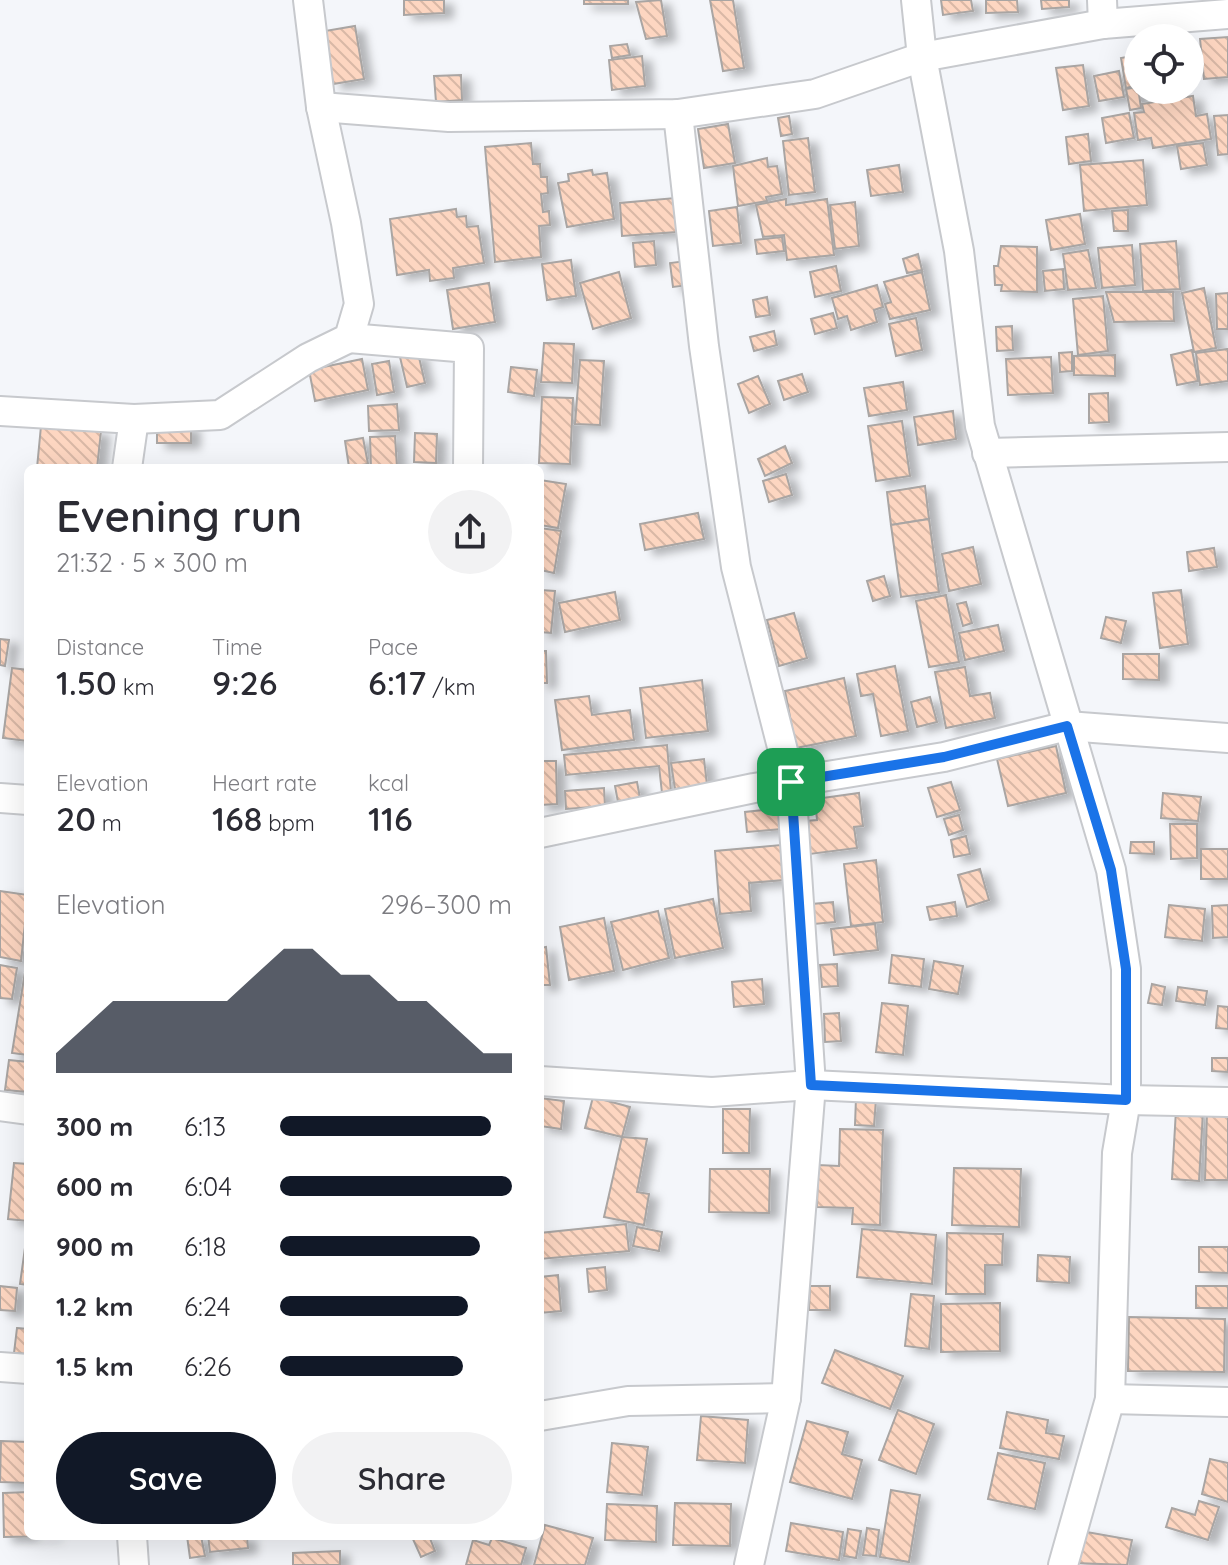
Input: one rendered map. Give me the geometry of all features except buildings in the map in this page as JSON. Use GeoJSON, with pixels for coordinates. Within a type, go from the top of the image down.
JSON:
{"type":"FeatureCollection","features":[{"type":"Feature","properties":{"kind":"street"},"geometry":{"type":"LineString","coordinates":[[308,0],[321,107],[346,223],[359,304],[349,338]]}},
{"type":"Feature","properties":{"kind":"street"},"geometry":{"type":"LineString","coordinates":[[916,0],[922,57],[959,251],[980,426],[1111,870],[1126,969],[1126,1100],[1117,1153],[1110,1399],[1063,1565]]}},
{"type":"Feature","properties":{"kind":"street"},"geometry":{"type":"LineString","coordinates":[[321,107],[449,117],[678,114],[815,94],[922,57],[1102,12],[1228,14]]}},
{"type":"Feature","properties":{"kind":"street"},"geometry":{"type":"LineString","coordinates":[[678,114],[704,346],[736,567],[791,782],[811,1085],[786,1398],[749,1565]]}},
{"type":"Feature","properties":{"kind":"street"},"geometry":{"type":"LineString","coordinates":[[0,411],[134,419],[220,415],[308,358],[349,338],[469,348],[468,464]]}},
{"type":"Feature","properties":{"kind":"street"},"geometry":{"type":"LineString","coordinates":[[128,464],[134,419]]}},
{"type":"Feature","properties":{"kind":"street"},"geometry":{"type":"LineString","coordinates":[[987,453],[1228,447]]}},
{"type":"Feature","properties":{"kind":"street"},"geometry":{"type":"LineString","coordinates":[[544,832],[791,782],[944,757],[1067,726],[1228,738]]}},
{"type":"Feature","properties":{"kind":"street"},"geometry":{"type":"LineString","coordinates":[[0,798],[24,800]]}},
{"type":"Feature","properties":{"kind":"street"},"geometry":{"type":"LineString","coordinates":[[544,1081],[712,1092],[811,1085],[1228,1102]]}},
{"type":"Feature","properties":{"kind":"street"},"geometry":{"type":"LineString","coordinates":[[0,1106],[24,1109]]}},
{"type":"Feature","properties":{"kind":"street"},"geometry":{"type":"LineString","coordinates":[[0,1367],[24,1369]]}},
{"type":"Feature","properties":{"kind":"street"},"geometry":{"type":"LineString","coordinates":[[544,1415],[628,1401],[786,1398]]}},
{"type":"Feature","properties":{"kind":"street"},"geometry":{"type":"LineString","coordinates":[[1110,1399],[1228,1402]]}},
{"type":"Feature","properties":{"kind":"street"},"geometry":{"type":"LineString","coordinates":[[132,1540],[134,1565]]}},
{"type":"Feature","properties":{"kind":"route"},"geometry":{"type":"LineString","coordinates":[[1067,726],[1111,870],[1126,969],[1126,1100],[811,1085],[791,782],[944,757],[1067,726]]}}]}
